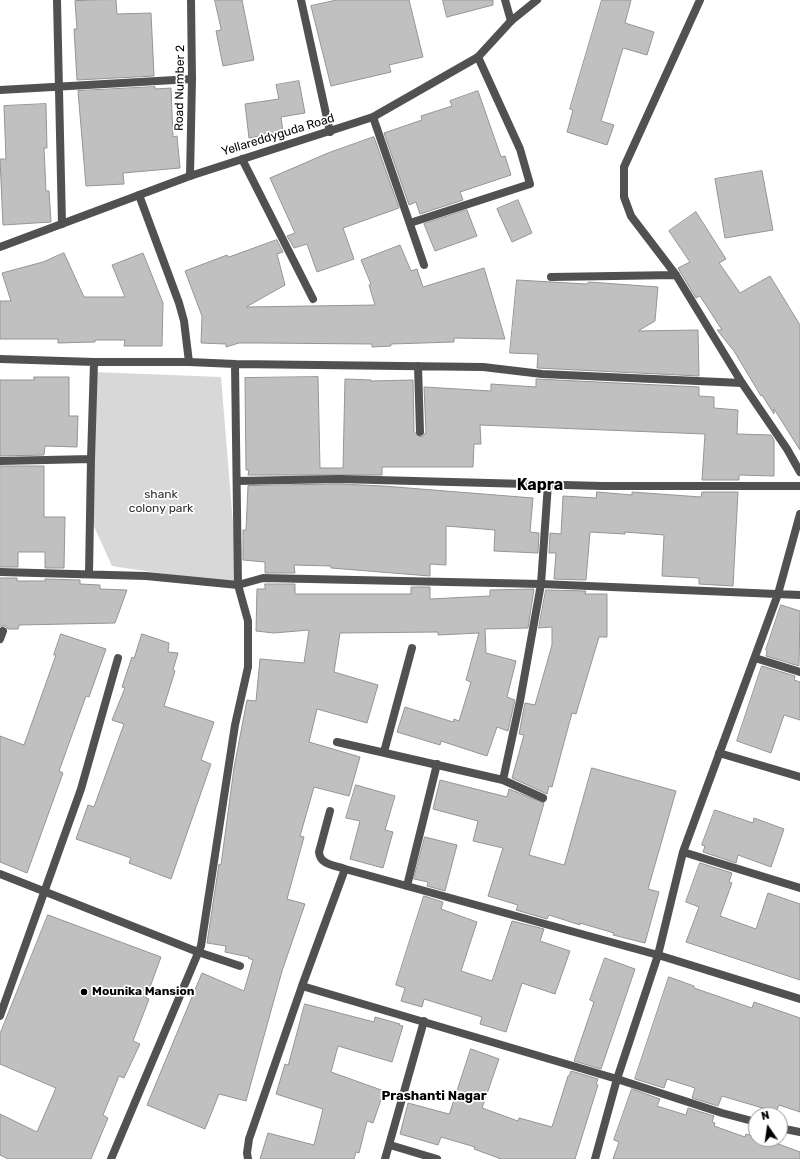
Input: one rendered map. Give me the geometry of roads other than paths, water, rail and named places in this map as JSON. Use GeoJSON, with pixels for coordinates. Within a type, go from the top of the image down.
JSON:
{"type":"FeatureCollection","features":[{"type":"Feature","properties":{"kind":"street"},"geometry":{"type":"LineString","coordinates":[[57,0],[62,224]]}},
{"type":"Feature","properties":{"kind":"street","name":"Road Number 2"},"geometry":{"type":"LineString","coordinates":[[190,176],[192,79],[191,0]]}},
{"type":"Feature","properties":{"kind":"street"},"geometry":{"type":"LineString","coordinates":[[301,0],[330,132]]}},
{"type":"Feature","properties":{"kind":"street"},"geometry":{"type":"LineString","coordinates":[[505,0],[511,21]]}},
{"type":"Feature","properties":{"kind":"street","name":"Yellareddyguda Road"},"geometry":{"type":"LineString","coordinates":[[0,247],[190,176],[373,117],[478,57],[511,21],[537,0]]}},
{"type":"Feature","properties":{"kind":"street"},"geometry":{"type":"LineString","coordinates":[[700,0],[624,166],[624,197],[631,216],[676,275],[742,383],[787,449],[800,472]]}},
{"type":"Feature","properties":{"kind":"street"},"geometry":{"type":"LineString","coordinates":[[410,223],[530,184],[520,149],[478,57]]}},
{"type":"Feature","properties":{"kind":"street"},"geometry":{"type":"LineString","coordinates":[[0,90],[192,79]]}},
{"type":"Feature","properties":{"kind":"street"},"geometry":{"type":"LineString","coordinates":[[373,117],[424,265]]}},
{"type":"Feature","properties":{"kind":"street"},"geometry":{"type":"LineString","coordinates":[[242,159],[313,299]]}},
{"type":"Feature","properties":{"kind":"street"},"geometry":{"type":"LineString","coordinates":[[139,195],[179,303],[184,321],[189,362]]}},
{"type":"Feature","properties":{"kind":"street"},"geometry":{"type":"LineString","coordinates":[[551,277],[676,275]]}},
{"type":"Feature","properties":{"kind":"street"},"geometry":{"type":"LineString","coordinates":[[0,359],[94,362],[189,362],[235,364],[483,367],[542,374],[742,383]]}},
{"type":"Feature","properties":{"kind":"street"},"geometry":{"type":"LineString","coordinates":[[89,574],[94,362]]}},
{"type":"Feature","properties":{"kind":"street"},"geometry":{"type":"LineString","coordinates":[[112,1159],[198,952],[235,725],[248,667],[248,621],[238,585],[235,364]]}},
{"type":"Feature","properties":{"kind":"street"},"geometry":{"type":"LineString","coordinates":[[418,366],[420,432]]}},
{"type":"Feature","properties":{"kind":"street"},"geometry":{"type":"LineString","coordinates":[[0,461],[91,459]]}},
{"type":"Feature","properties":{"kind":"street"},"geometry":{"type":"LineString","coordinates":[[237,481],[339,479],[602,486],[800,486]]}},
{"type":"Feature","properties":{"kind":"street"},"geometry":{"type":"LineString","coordinates":[[503,780],[520,701],[541,584],[548,484]]}},
{"type":"Feature","properties":{"kind":"street"},"geometry":{"type":"LineString","coordinates":[[595,1159],[617,1079],[658,956],[683,852],[778,594],[800,514]]}},
{"type":"Feature","properties":{"kind":"street"},"geometry":{"type":"LineString","coordinates":[[0,572],[146,576],[238,585],[263,578],[541,584],[800,595]]}},
{"type":"Feature","properties":{"kind":"street"},"geometry":{"type":"LineString","coordinates":[[384,752],[412,648]]}},
{"type":"Feature","properties":{"kind":"street"},"geometry":{"type":"LineString","coordinates":[[0,1016],[83,782],[118,658]]}},
{"type":"Feature","properties":{"kind":"street"},"geometry":{"type":"LineString","coordinates":[[755,658],[800,672]]}},
{"type":"Feature","properties":{"kind":"street"},"geometry":{"type":"LineString","coordinates":[[337,742],[503,780],[543,798]]}},
{"type":"Feature","properties":{"kind":"street"},"geometry":{"type":"LineString","coordinates":[[719,753],[800,776]]}},
{"type":"Feature","properties":{"kind":"street"},"geometry":{"type":"LineString","coordinates":[[407,886],[437,764]]}},
{"type":"Feature","properties":{"kind":"street"},"geometry":{"type":"LineString","coordinates":[[330,812],[319,852],[320,858],[324,862],[658,956],[800,999]]}},
{"type":"Feature","properties":{"kind":"street"},"geometry":{"type":"LineString","coordinates":[[683,852],[800,888]]}},
{"type":"Feature","properties":{"kind":"street"},"geometry":{"type":"LineString","coordinates":[[248,1159],[247,1153],[249,1139],[302,986],[345,869]]}},
{"type":"Feature","properties":{"kind":"street"},"geometry":{"type":"LineString","coordinates":[[0,874],[198,952],[240,966]]}},
{"type":"Feature","properties":{"kind":"street"},"geometry":{"type":"LineString","coordinates":[[302,986],[424,1021],[748,1120]]}},
{"type":"Feature","properties":{"kind":"street"},"geometry":{"type":"LineString","coordinates":[[385,1159],[424,1021]]}},
{"type":"Feature","properties":{"kind":"street"},"geometry":{"type":"LineString","coordinates":[[788,1130],[800,1132]]}},
{"type":"Feature","properties":{"kind":"street"},"geometry":{"type":"LineString","coordinates":[[390,1145],[437,1159]]}},
{"type":"Feature","properties":{"kind":"place","name":"Mounika Mansion"},"geometry":{"type":"Point","coordinates":[84,992]}},
{"type":"Feature","properties":{"kind":"district","name":"Kapra"},"geometry":{"type":"Point","coordinates":[540,485]}},
{"type":"Feature","properties":{"kind":"district","name":"Prashanti Nagar"},"geometry":{"type":"Point","coordinates":[434,1096]}},
{"type":"Feature","properties":{"kind":"park label","name":"shank colony park"},"geometry":{"type":"Point","coordinates":[161,502]}}]}
